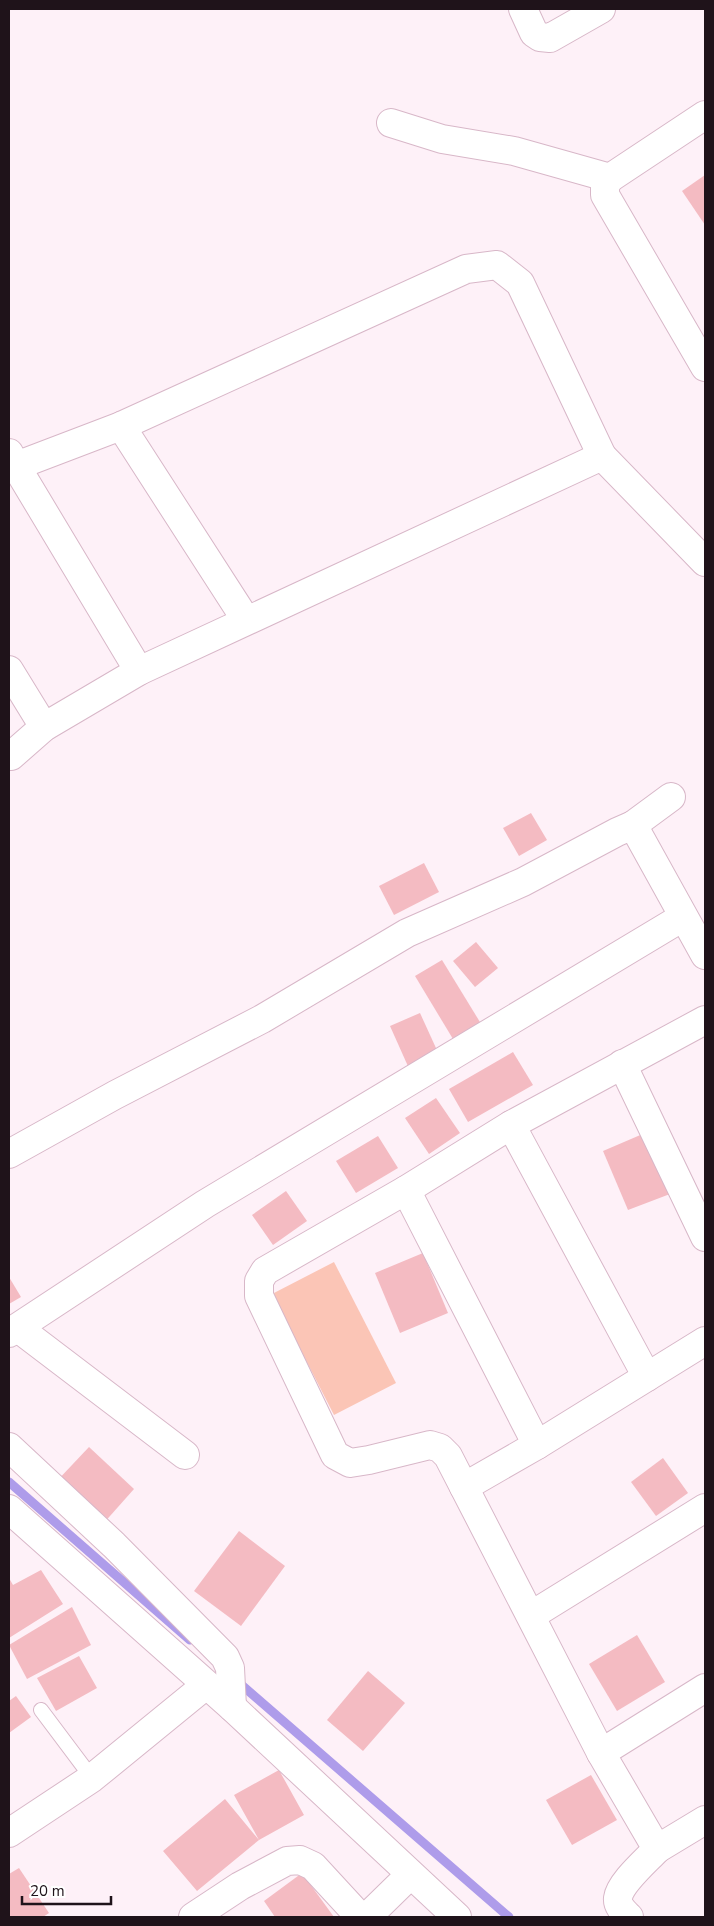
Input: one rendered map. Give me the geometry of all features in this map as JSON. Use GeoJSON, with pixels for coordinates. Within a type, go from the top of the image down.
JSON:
{"type":"FeatureCollection","features":[{"type":"Feature","properties":{"kind":"street"},"geometry":{"type":"LineString","coordinates":[[523,9],[534,32],[540,37],[550,38],[601,9]]}},
{"type":"Feature","properties":{"kind":"street"},"geometry":{"type":"LineString","coordinates":[[705,115],[610,178],[605,185],[606,195],[705,366]]}},
{"type":"Feature","properties":{"kind":"street"},"geometry":{"type":"LineString","coordinates":[[392,123],[442,139],[514,150],[610,178]]}},
{"type":"Feature","properties":{"kind":"street"},"geometry":{"type":"LineString","coordinates":[[139,671],[12,460],[121,426],[466,269],[497,265],[520,283],[602,456],[705,562]]}},
{"type":"Feature","properties":{"kind":"street"},"geometry":{"type":"LineString","coordinates":[[121,426],[246,620]]}},
{"type":"Feature","properties":{"kind":"street"},"geometry":{"type":"LineString","coordinates":[[11,756],[44,727],[139,671],[602,456]]}},
{"type":"Feature","properties":{"kind":"street"},"geometry":{"type":"LineString","coordinates":[[9,670],[44,727]]}},
{"type":"Feature","properties":{"kind":"street"},"geometry":{"type":"LineString","coordinates":[[9,1154],[115,1095],[262,1019],[407,933],[523,882],[633,825],[671,797]]}},
{"type":"Feature","properties":{"kind":"street"},"geometry":{"type":"LineString","coordinates":[[633,825],[705,955]]}},
{"type":"Feature","properties":{"kind":"street"},"geometry":{"type":"LineString","coordinates":[[185,1454],[13,1331],[205,1204],[683,917]]}},
{"type":"Feature","properties":{"kind":"street"},"geometry":{"type":"LineString","coordinates":[[657,1849],[601,1753],[448,1456],[440,1448],[430,1445],[350,1463],[335,1455],[259,1296],[259,1281],[266,1271],[406,1190],[511,1125],[705,1020]]}},
{"type":"Feature","properties":{"kind":"street"},"geometry":{"type":"LineString","coordinates":[[622,1064],[705,1237]]}},
{"type":"Feature","properties":{"kind":"street"},"geometry":{"type":"LineString","coordinates":[[511,1125],[647,1377]]}},
{"type":"Feature","properties":{"kind":"street"},"geometry":{"type":"LineString","coordinates":[[406,1190],[537,1445]]}},
{"type":"Feature","properties":{"kind":"street"},"geometry":{"type":"LineString","coordinates":[[464,1488],[705,1341]]}},
{"type":"Feature","properties":{"kind":"street"},"geometry":{"type":"LineString","coordinates":[[9,1447],[114,1545],[225,1657],[230,1668],[232,1707]]}},
{"type":"Feature","properties":{"kind":"street"},"geometry":{"type":"LineString","coordinates":[[532,1616],[705,1508]]}},
{"type":"Feature","properties":{"kind":"street"},"geometry":{"type":"LineString","coordinates":[[9,1509],[232,1707],[457,1917]]}},
{"type":"Feature","properties":{"kind":"street"},"geometry":{"type":"LineString","coordinates":[[9,1833],[92,1778],[206,1685]]}},
{"type":"Feature","properties":{"kind":"street"},"geometry":{"type":"LineString","coordinates":[[601,1753],[705,1688]]}},
{"type":"Feature","properties":{"kind":"street"},"geometry":{"type":"LineString","coordinates":[[629,1917],[621,1910],[618,1899],[622,1887],[657,1849],[705,1820]]}},
{"type":"Feature","properties":{"kind":"street"},"geometry":{"type":"LineString","coordinates":[[193,1917],[240,1886],[287,1861],[300,1860],[313,1866],[360,1917]]}},
{"type":"Feature","properties":{"kind":"street"},"geometry":{"type":"LineString","coordinates":[[367,1917],[410,1875]]}},
{"type":"Feature","properties":{"kind":"lane"},"geometry":{"type":"LineString","coordinates":[[41,1710],[92,1778]]}},
{"type":"Feature","properties":{"kind":"shaded area"},"geometry":{"type":"Polygon","coordinates":[[[334,1262],[396,1383],[334,1415],[272,1294],[334,1262]]]}},
{"type":"Feature","properties":{"kind":"building"},"geometry":{"type":"Polygon","coordinates":[[[705,175],[705,225],[682,191],[705,175]]]}},
{"type":"Feature","properties":{"kind":"building"},"geometry":{"type":"Polygon","coordinates":[[[531,813],[547,840],[519,856],[503,828],[531,813]]]}},
{"type":"Feature","properties":{"kind":"building"},"geometry":{"type":"Polygon","coordinates":[[[424,863],[439,892],[394,915],[379,886],[424,863]]]}},
{"type":"Feature","properties":{"kind":"building"},"geometry":{"type":"Polygon","coordinates":[[[476,942],[498,968],[475,987],[453,961],[476,942]]]}},
{"type":"Feature","properties":{"kind":"building"},"geometry":{"type":"Polygon","coordinates":[[[442,960],[483,1027],[456,1044],[415,976],[442,960]]]}},
{"type":"Feature","properties":{"kind":"building"},"geometry":{"type":"Polygon","coordinates":[[[420,1013],[441,1059],[411,1073],[390,1026],[420,1013]]]}},
{"type":"Feature","properties":{"kind":"building"},"geometry":{"type":"Polygon","coordinates":[[[513,1052],[533,1085],[468,1122],[449,1089],[513,1052]]]}},
{"type":"Feature","properties":{"kind":"building"},"geometry":{"type":"Polygon","coordinates":[[[436,1098],[460,1133],[429,1154],[405,1118],[436,1098]]]}},
{"type":"Feature","properties":{"kind":"building"},"geometry":{"type":"Polygon","coordinates":[[[645,1133],[670,1194],[628,1210],[603,1151],[645,1133]]]}},
{"type":"Feature","properties":{"kind":"building"},"geometry":{"type":"Polygon","coordinates":[[[378,1136],[398,1168],[356,1193],[336,1161],[378,1136]]]}},
{"type":"Feature","properties":{"kind":"building"},"geometry":{"type":"Polygon","coordinates":[[[286,1191],[307,1221],[273,1245],[252,1215],[286,1191]]]}},
{"type":"Feature","properties":{"kind":"building"},"geometry":{"type":"Polygon","coordinates":[[[423,1253],[448,1313],[400,1333],[375,1273],[423,1253]]]}},
{"type":"Feature","properties":{"kind":"building"},"geometry":{"type":"Polygon","coordinates":[[[9,1277],[21,1297],[9,1304],[9,1277]]]}},
{"type":"Feature","properties":{"kind":"building"},"geometry":{"type":"Polygon","coordinates":[[[89,1447],[134,1489],[102,1525],[55,1483],[89,1447]]]}},
{"type":"Feature","properties":{"kind":"building"},"geometry":{"type":"Polygon","coordinates":[[[663,1458],[688,1493],[656,1516],[631,1482],[663,1458]]]}},
{"type":"Feature","properties":{"kind":"building"},"geometry":{"type":"Polygon","coordinates":[[[239,1531],[285,1566],[241,1626],[194,1591],[239,1531]]]}},
{"type":"Feature","properties":{"kind":"building"},"geometry":{"type":"Polygon","coordinates":[[[41,1570],[63,1604],[9,1638],[9,1578],[13,1585],[41,1570]]]}},
{"type":"Feature","properties":{"kind":"building"},"geometry":{"type":"Polygon","coordinates":[[[72,1607],[91,1645],[27,1679],[9,1645],[72,1607]]]}},
{"type":"Feature","properties":{"kind":"building"},"geometry":{"type":"Polygon","coordinates":[[[637,1635],[665,1682],[617,1711],[589,1664],[637,1635]]]}},
{"type":"Feature","properties":{"kind":"building"},"geometry":{"type":"Polygon","coordinates":[[[79,1656],[97,1688],[56,1711],[37,1678],[79,1656]]]}},
{"type":"Feature","properties":{"kind":"building"},"geometry":{"type":"Polygon","coordinates":[[[368,1671],[405,1703],[363,1751],[327,1720],[368,1671]]]}},
{"type":"Feature","properties":{"kind":"building"},"geometry":{"type":"Polygon","coordinates":[[[16,1696],[31,1717],[9,1733],[9,1701],[16,1696]]]}},
{"type":"Feature","properties":{"kind":"building"},"geometry":{"type":"Polygon","coordinates":[[[279,1770],[304,1815],[259,1840],[234,1795],[279,1770]]]}},
{"type":"Feature","properties":{"kind":"building"},"geometry":{"type":"Polygon","coordinates":[[[591,1775],[617,1820],[572,1845],[546,1800],[591,1775]]]}},
{"type":"Feature","properties":{"kind":"building"},"geometry":{"type":"Polygon","coordinates":[[[225,1799],[259,1840],[197,1891],[163,1851],[225,1799]]]}},
{"type":"Feature","properties":{"kind":"building"},"geometry":{"type":"Polygon","coordinates":[[[19,1868],[49,1913],[43,1917],[9,1917],[9,1874],[19,1868]]]}},
{"type":"Feature","properties":{"kind":"building"},"geometry":{"type":"Polygon","coordinates":[[[302,1873],[334,1917],[275,1917],[264,1901],[302,1873]]]}},
{"type":"Feature","properties":{"kind":"waterway"},"geometry":{"type":"LineString","coordinates":[[9,1482],[190,1640]]}},
{"type":"Feature","properties":{"kind":"waterway"},"geometry":{"type":"LineString","coordinates":[[237,1681],[509,1917]]}}]}
